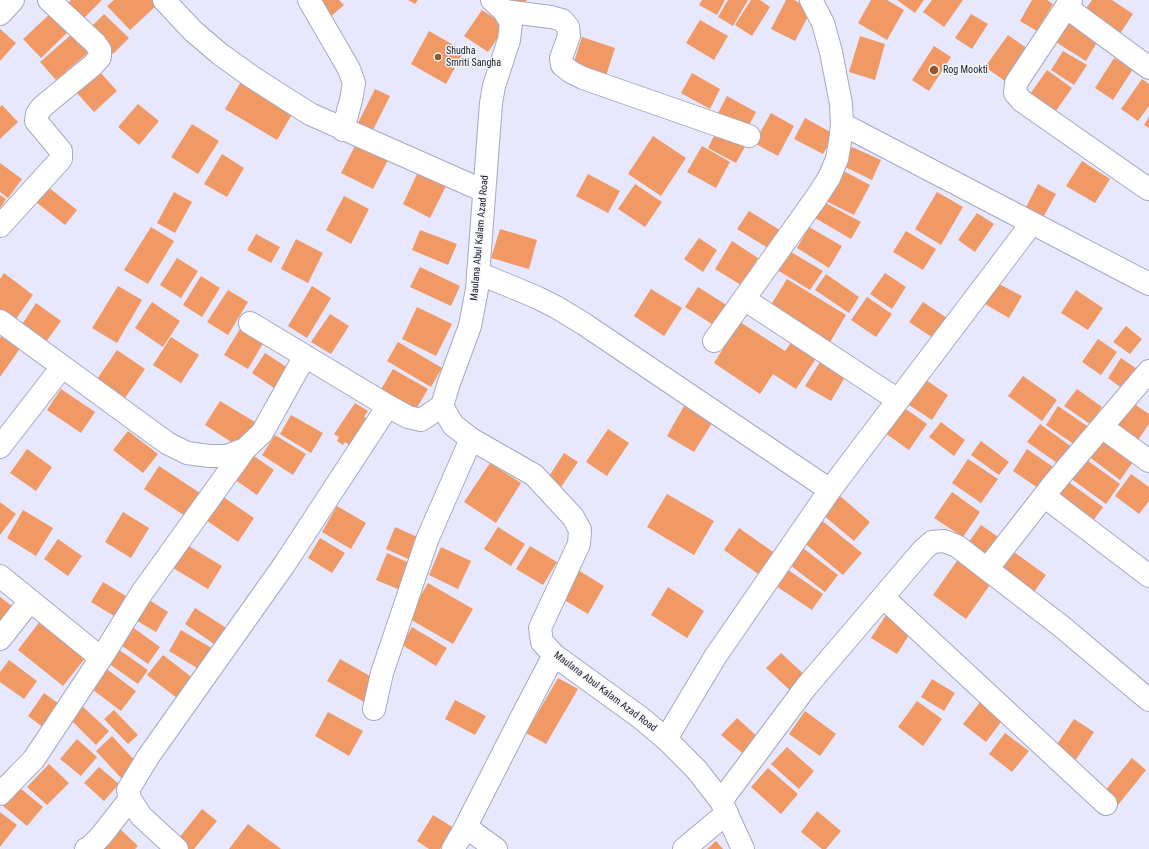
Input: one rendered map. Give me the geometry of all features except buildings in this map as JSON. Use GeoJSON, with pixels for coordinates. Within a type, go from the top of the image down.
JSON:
{"type":"FeatureCollection","features":[{"type":"Feature","properties":{"kind":"street"},"geometry":{"type":"LineString","coordinates":[[0,14],[13,0]]}},
{"type":"Feature","properties":{"kind":"street"},"geometry":{"type":"LineString","coordinates":[[0,226],[61,159],[61,151],[36,121],[37,114],[42,107],[93,65],[100,57],[100,50],[95,43],[49,0]]}},
{"type":"Feature","properties":{"kind":"street"},"geometry":{"type":"LineString","coordinates":[[164,0],[193,31],[220,54],[252,77],[310,114],[484,192]]}},
{"type":"Feature","properties":{"kind":"street"},"geometry":{"type":"LineString","coordinates":[[309,0],[349,69],[354,83],[343,130]]}},
{"type":"Feature","properties":{"kind":"street"},"geometry":{"type":"LineString","coordinates":[[714,341],[816,198],[829,178],[837,159],[842,124],[841,104],[831,52],[822,22],[811,0]]}},
{"type":"Feature","properties":{"kind":"street"},"geometry":{"type":"LineString","coordinates":[[1149,68],[1068,4],[1016,82],[1015,93],[1022,101],[1149,187]]}},
{"type":"Feature","properties":{"kind":"street"},"geometry":{"type":"LineString","coordinates":[[498,5],[562,20],[568,27],[569,36],[561,58],[562,65],[571,72],[583,78],[749,136]]}},
{"type":"Feature","properties":{"kind":"street","name":"Maulana Abul Kalam Azad Road"},"geometry":{"type":"LineString","coordinates":[[498,5],[511,23],[509,40],[494,86],[492,98],[477,289],[470,326],[442,406],[453,425],[471,439],[534,475],[573,517],[580,530],[579,544],[540,628],[542,642],[554,655],[641,718],[666,739],[696,769],[724,807],[743,849]]}},
{"type":"Feature","properties":{"kind":"street"},"geometry":{"type":"LineString","coordinates":[[842,124],[1149,284]]}},
{"type":"Feature","properties":{"kind":"street"},"geometry":{"type":"LineString","coordinates":[[666,739],[715,657],[830,490],[1032,223]]}},
{"type":"Feature","properties":{"kind":"street"},"geometry":{"type":"LineString","coordinates":[[478,273],[536,296],[584,324],[830,490]]}},
{"type":"Feature","properties":{"kind":"street"},"geometry":{"type":"LineString","coordinates":[[744,299],[898,400]]}},
{"type":"Feature","properties":{"kind":"street"},"geometry":{"type":"LineString","coordinates":[[0,321],[167,443],[187,453],[209,456],[227,456],[245,449]]}},
{"type":"Feature","properties":{"kind":"street"},"geometry":{"type":"LineString","coordinates":[[250,323],[388,406],[408,416],[421,420],[442,406]]}},
{"type":"Feature","properties":{"kind":"street"},"geometry":{"type":"LineString","coordinates":[[0,794],[34,759],[101,658],[141,594],[245,449],[262,433],[305,356]]}},
{"type":"Feature","properties":{"kind":"street"},"geometry":{"type":"LineString","coordinates":[[0,447],[62,367]]}},
{"type":"Feature","properties":{"kind":"street"},"geometry":{"type":"LineString","coordinates":[[987,569],[1044,496],[1149,370]]}},
{"type":"Feature","properties":{"kind":"street"},"geometry":{"type":"LineString","coordinates":[[177,849],[141,816],[130,799],[128,790],[148,757],[284,565],[388,406]]}},
{"type":"Feature","properties":{"kind":"street"},"geometry":{"type":"LineString","coordinates":[[1102,427],[1149,461]]}},
{"type":"Feature","properties":{"kind":"street"},"geometry":{"type":"LineString","coordinates":[[374,709],[382,672],[427,540],[471,439]]}},
{"type":"Feature","properties":{"kind":"street"},"geometry":{"type":"LineString","coordinates":[[1044,496],[1149,576]]}},
{"type":"Feature","properties":{"kind":"street"},"geometry":{"type":"LineString","coordinates":[[684,849],[724,807],[806,687],[923,550],[932,542],[944,540],[957,546],[1060,626],[1149,700]]}},
{"type":"Feature","properties":{"kind":"street"},"geometry":{"type":"LineString","coordinates":[[0,576],[101,658]]}},
{"type":"Feature","properties":{"kind":"street"},"geometry":{"type":"LineString","coordinates":[[883,597],[1106,804]]}},
{"type":"Feature","properties":{"kind":"street"},"geometry":{"type":"LineString","coordinates":[[0,639],[30,600]]}},
{"type":"Feature","properties":{"kind":"street"},"geometry":{"type":"LineString","coordinates":[[453,849],[466,827],[554,655]]}},
{"type":"Feature","properties":{"kind":"street"},"geometry":{"type":"LineString","coordinates":[[86,849],[101,836],[130,799]]}},
{"type":"Feature","properties":{"kind":"street"},"geometry":{"type":"LineString","coordinates":[[466,827],[496,849]]}},
{"type":"Feature","properties":{"kind":"place","name":"Shudha Smriti Sangha"},"geometry":{"type":"Point","coordinates":[438,57]}},
{"type":"Feature","properties":{"kind":"place","name":"Rog Mookti"},"geometry":{"type":"Point","coordinates":[934,70]}}]}
